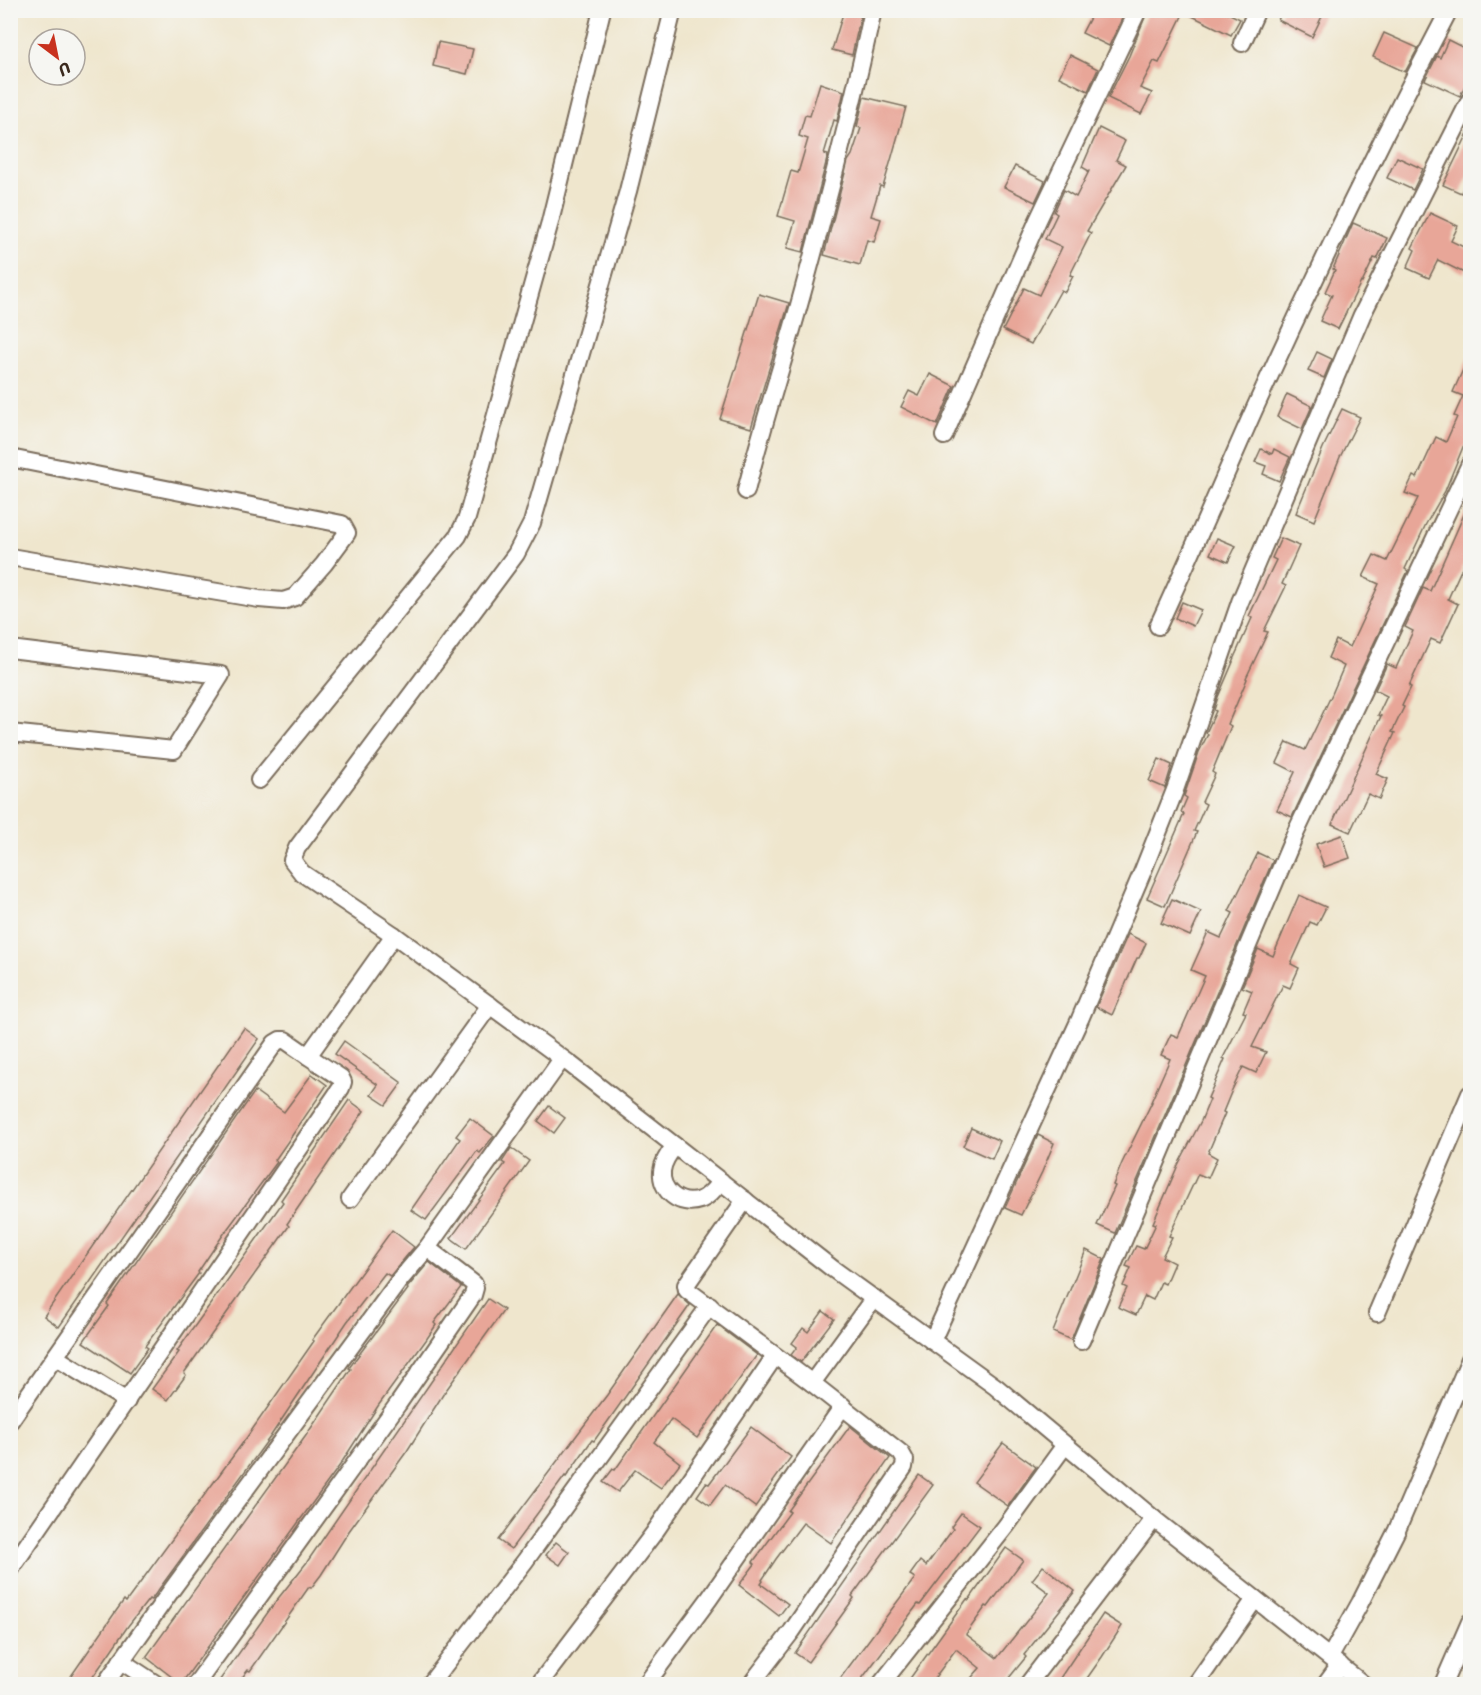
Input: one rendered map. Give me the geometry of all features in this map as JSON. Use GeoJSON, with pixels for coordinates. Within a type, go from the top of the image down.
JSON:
{"type":"FeatureCollection","features":[{"type":"Feature","properties":{"kind":"street"},"geometry":{"type":"LineString","coordinates":[[259,780],[458,536],[467,518],[550,222],[602,10]]}},
{"type":"Feature","properties":{"kind":"street"},"geometry":{"type":"LineString","coordinates":[[673,10],[628,191],[532,523],[516,554],[297,848],[293,856],[294,865],[302,873],[394,935],[490,1005],[874,1298],[996,1387],[1154,1519],[1363,1684]]}},
{"type":"Feature","properties":{"kind":"street"},"geometry":{"type":"LineString","coordinates":[[746,492],[758,443],[810,266],[859,76],[873,10]]}},
{"type":"Feature","properties":{"kind":"street"},"geometry":{"type":"LineString","coordinates":[[944,436],[1038,220],[1138,10]]}},
{"type":"Feature","properties":{"kind":"street"},"geometry":{"type":"LineString","coordinates":[[1242,43],[1257,10]]}},
{"type":"Feature","properties":{"kind":"street"},"geometry":{"type":"LineString","coordinates":[[1158,626],[1254,410],[1399,105],[1449,10]]}},
{"type":"Feature","properties":{"kind":"street"},"geometry":{"type":"LineString","coordinates":[[932,1341],[1080,1019],[1138,883],[1175,790],[1240,602],[1353,336],[1470,100]]}},
{"type":"Feature","properties":{"kind":"street"},"geometry":{"type":"LineString","coordinates":[[10,458],[342,524],[347,533],[298,594],[284,601],[259,599],[10,557]]}},
{"type":"Feature","properties":{"kind":"street"},"geometry":{"type":"LineString","coordinates":[[1082,1341],[1296,832],[1470,464]]}},
{"type":"Feature","properties":{"kind":"street"},"geometry":{"type":"LineString","coordinates":[[10,649],[220,675],[174,750],[10,734]]}},
{"type":"Feature","properties":{"kind":"street"},"geometry":{"type":"LineString","coordinates":[[308,1056],[394,935]]}},
{"type":"Feature","properties":{"kind":"street"},"geometry":{"type":"LineString","coordinates":[[350,1199],[490,1005]]}},
{"type":"Feature","properties":{"kind":"street"},"geometry":{"type":"LineString","coordinates":[[10,1421],[275,1043],[285,1040],[341,1078],[343,1082],[341,1088],[10,1570]]}},
{"type":"Feature","properties":{"kind":"street"},"geometry":{"type":"LineString","coordinates":[[105,1684],[399,1281],[427,1248],[562,1059]]}},
{"type":"Feature","properties":{"kind":"street"},"geometry":{"type":"LineString","coordinates":[[1377,1313],[1470,1094]]}},
{"type":"Feature","properties":{"kind":"street"},"geometry":{"type":"LineString","coordinates":[[675,1146],[663,1163],[665,1187],[669,1194],[683,1201],[699,1201],[707,1197],[721,1181]]}},
{"type":"Feature","properties":{"kind":"street"},"geometry":{"type":"LineString","coordinates":[[745,1200],[686,1285],[687,1290],[843,1406],[901,1453],[904,1460],[904,1467],[792,1631],[751,1684]]}},
{"type":"Feature","properties":{"kind":"street"},"geometry":{"type":"LineString","coordinates":[[196,1684],[384,1424],[473,1295],[474,1284],[427,1248]]}},
{"type":"Feature","properties":{"kind":"street"},"geometry":{"type":"LineString","coordinates":[[812,1383],[874,1298]]}},
{"type":"Feature","properties":{"kind":"street"},"geometry":{"type":"LineString","coordinates":[[430,1684],[525,1561],[710,1305]]}},
{"type":"Feature","properties":{"kind":"street"},"geometry":{"type":"LineString","coordinates":[[539,1684],[654,1533],[775,1356]]}},
{"type":"Feature","properties":{"kind":"street"},"geometry":{"type":"LineString","coordinates":[[55,1357],[127,1401]]}},
{"type":"Feature","properties":{"kind":"street"},"geometry":{"type":"LineString","coordinates":[[1326,1684],[1360,1603],[1397,1530],[1470,1359]]}},
{"type":"Feature","properties":{"kind":"street"},"geometry":{"type":"LineString","coordinates":[[646,1684],[709,1599],[843,1406]]}},
{"type":"Feature","properties":{"kind":"street"},"geometry":{"type":"LineString","coordinates":[[881,1684],[1006,1526],[1065,1445]]}},
{"type":"Feature","properties":{"kind":"street"},"geometry":{"type":"LineString","coordinates":[[1028,1684],[1154,1519]]}},
{"type":"Feature","properties":{"kind":"street"},"geometry":{"type":"LineString","coordinates":[[1196,1684],[1255,1599]]}},
{"type":"Feature","properties":{"kind":"street"},"geometry":{"type":"LineString","coordinates":[[1443,1684],[1470,1622]]}},
{"type":"Feature","properties":{"kind":"street"},"geometry":{"type":"LineString","coordinates":[[121,1661],[156,1684]]}},
{"type":"Feature","properties":{"kind":"building"},"geometry":{"type":"Polygon","coordinates":[[[844,10],[862,10],[852,55],[832,50],[844,10]]]}},
{"type":"Feature","properties":{"kind":"building"},"geometry":{"type":"Polygon","coordinates":[[[1094,10],[1126,10],[1109,46],[1082,33],[1094,10]]]}},
{"type":"Feature","properties":{"kind":"building"},"geometry":{"type":"Polygon","coordinates":[[[1148,10],[1222,10],[1240,19],[1231,35],[1184,12],[1159,63],[1154,61],[1140,88],[1152,93],[1141,114],[1108,98],[1148,10]]]}},
{"type":"Feature","properties":{"kind":"building"},"geometry":{"type":"Polygon","coordinates":[[[1283,10],[1325,10],[1312,37],[1278,20],[1283,10]]]}},
{"type":"Feature","properties":{"kind":"building"},"geometry":{"type":"Polygon","coordinates":[[[1384,33],[1418,48],[1405,72],[1373,57],[1384,33]]]}},
{"type":"Feature","properties":{"kind":"building"},"geometry":{"type":"Polygon","coordinates":[[[1448,40],[1470,51],[1470,75],[1460,96],[1425,80],[1437,56],[1440,58],[1448,40]]]}},
{"type":"Feature","properties":{"kind":"building"},"geometry":{"type":"Polygon","coordinates":[[[438,42],[473,49],[467,74],[433,66],[438,42]]]}},
{"type":"Feature","properties":{"kind":"building"},"geometry":{"type":"Polygon","coordinates":[[[1070,55],[1098,69],[1088,91],[1059,77],[1070,55]]]}},
{"type":"Feature","properties":{"kind":"building"},"geometry":{"type":"Polygon","coordinates":[[[820,83],[844,91],[837,121],[834,120],[824,154],[828,155],[803,252],[787,248],[795,221],[778,216],[791,171],[798,173],[808,139],[799,136],[805,115],[810,116],[820,83]]]}},
{"type":"Feature","properties":{"kind":"building"},"geometry":{"type":"Polygon","coordinates":[[[864,97],[906,107],[883,187],[880,186],[871,216],[881,219],[874,242],[867,240],[860,265],[824,255],[848,161],[861,128],[857,127],[864,97]]]}},
{"type":"Feature","properties":{"kind":"building"},"geometry":{"type":"Polygon","coordinates":[[[1099,128],[1125,141],[1116,160],[1126,165],[1087,231],[1091,233],[1070,275],[1073,276],[1065,292],[1061,290],[1031,344],[1003,330],[1024,288],[1039,295],[1062,247],[1045,239],[1057,214],[1054,212],[1064,190],[1076,197],[1089,171],[1082,167],[1099,128]]]}},
{"type":"Feature","properties":{"kind":"building"},"geometry":{"type":"Polygon","coordinates":[[[1470,129],[1470,172],[1461,193],[1443,185],[1470,129]]]}},
{"type":"Feature","properties":{"kind":"building"},"geometry":{"type":"Polygon","coordinates":[[[1397,157],[1423,169],[1413,190],[1387,178],[1397,157]]]}},
{"type":"Feature","properties":{"kind":"building"},"geometry":{"type":"Polygon","coordinates":[[[1015,166],[1045,181],[1035,202],[1004,187],[1015,166]]]}},
{"type":"Feature","properties":{"kind":"building"},"geometry":{"type":"Polygon","coordinates":[[[1430,213],[1458,226],[1451,241],[1470,250],[1470,259],[1464,273],[1438,260],[1429,278],[1407,268],[1415,250],[1412,248],[1430,213]]]}},
{"type":"Feature","properties":{"kind":"building"},"geometry":{"type":"Polygon","coordinates":[[[1353,223],[1387,238],[1377,259],[1374,258],[1361,282],[1338,329],[1320,321],[1332,295],[1325,292],[1353,223]]]}},
{"type":"Feature","properties":{"kind":"building"},"geometry":{"type":"Polygon","coordinates":[[[759,294],[789,303],[751,428],[720,419],[759,294]]]}},
{"type":"Feature","properties":{"kind":"building"},"geometry":{"type":"Polygon","coordinates":[[[1317,352],[1332,359],[1324,378],[1308,371],[1317,352]]]}},
{"type":"Feature","properties":{"kind":"building"},"geometry":{"type":"Polygon","coordinates":[[[1470,354],[1470,436],[1465,448],[1463,447],[1445,491],[1426,524],[1405,569],[1408,571],[1292,817],[1277,810],[1295,772],[1277,763],[1287,742],[1305,750],[1332,694],[1344,666],[1328,658],[1336,640],[1350,647],[1379,584],[1363,577],[1374,555],[1387,561],[1418,498],[1405,493],[1413,476],[1417,478],[1436,437],[1446,442],[1463,396],[1453,392],[1470,354]]]}},
{"type":"Feature","properties":{"kind":"building"},"geometry":{"type":"Polygon","coordinates":[[[930,374],[954,386],[937,425],[901,407],[909,391],[919,396],[930,374]]]}},
{"type":"Feature","properties":{"kind":"building"},"geometry":{"type":"Polygon","coordinates":[[[1287,394],[1312,406],[1302,429],[1277,417],[1287,394]]]}},
{"type":"Feature","properties":{"kind":"building"},"geometry":{"type":"Polygon","coordinates":[[[1342,409],[1360,417],[1340,457],[1314,521],[1296,513],[1342,409]]]}},
{"type":"Feature","properties":{"kind":"building"},"geometry":{"type":"Polygon","coordinates":[[[1261,449],[1272,454],[1274,449],[1290,457],[1279,481],[1263,474],[1266,466],[1255,462],[1261,449]]]}},
{"type":"Feature","properties":{"kind":"building"},"geometry":{"type":"Polygon","coordinates":[[[1470,501],[1470,550],[1448,599],[1458,604],[1440,643],[1431,639],[1409,686],[1411,687],[1402,706],[1404,707],[1392,732],[1395,733],[1376,774],[1388,779],[1379,799],[1368,794],[1350,832],[1332,824],[1381,716],[1378,715],[1387,696],[1375,690],[1387,664],[1396,668],[1413,631],[1405,627],[1423,588],[1430,591],[1470,501]]]}},
{"type":"Feature","properties":{"kind":"building"},"geometry":{"type":"Polygon","coordinates":[[[1217,538],[1236,546],[1228,562],[1210,554],[1217,538]]]}},
{"type":"Feature","properties":{"kind":"building"},"geometry":{"type":"Polygon","coordinates":[[[1281,538],[1299,546],[1282,584],[1286,586],[1264,631],[1268,632],[1246,678],[1228,724],[1231,726],[1212,772],[1215,774],[1202,802],[1206,804],[1194,831],[1197,832],[1165,906],[1147,898],[1184,814],[1181,812],[1187,798],[1184,796],[1216,711],[1214,710],[1218,697],[1252,618],[1249,616],[1276,560],[1272,558],[1281,538]]]}},
{"type":"Feature","properties":{"kind":"building"},"geometry":{"type":"Polygon","coordinates":[[[1182,602],[1201,610],[1193,626],[1175,618],[1182,602]]]}},
{"type":"Feature","properties":{"kind":"building"},"geometry":{"type":"Polygon","coordinates":[[[1159,759],[1172,765],[1165,788],[1149,781],[1159,759]]]}},
{"type":"Feature","properties":{"kind":"building"},"geometry":{"type":"Polygon","coordinates":[[[1342,835],[1350,858],[1324,867],[1316,844],[1342,835]]]}},
{"type":"Feature","properties":{"kind":"building"},"geometry":{"type":"Polygon","coordinates":[[[1258,853],[1273,860],[1115,1233],[1097,1225],[1115,1186],[1113,1185],[1122,1163],[1170,1059],[1161,1055],[1171,1034],[1178,1037],[1205,976],[1191,970],[1208,932],[1221,938],[1233,913],[1229,911],[1258,853]]]}},
{"type":"Feature","properties":{"kind":"building"},"geometry":{"type":"Polygon","coordinates":[[[1299,895],[1326,907],[1317,925],[1310,922],[1291,964],[1299,968],[1290,988],[1283,985],[1252,1047],[1266,1052],[1256,1073],[1243,1067],[1232,1090],[1208,1153],[1217,1158],[1208,1178],[1198,1174],[1169,1236],[1172,1237],[1162,1257],[1174,1263],[1165,1284],[1161,1282],[1153,1300],[1145,1296],[1136,1315],[1118,1307],[1127,1288],[1123,1286],[1131,1268],[1126,1266],[1136,1246],[1144,1249],[1156,1224],[1153,1223],[1178,1165],[1210,1099],[1208,1098],[1225,1059],[1223,1058],[1246,1013],[1243,1012],[1252,991],[1242,987],[1258,949],[1273,956],[1299,895]]]}},
{"type":"Feature","properties":{"kind":"building"},"geometry":{"type":"Polygon","coordinates":[[[1172,899],[1201,912],[1190,936],[1161,923],[1172,899]]]}},
{"type":"Feature","properties":{"kind":"building"},"geometry":{"type":"Polygon","coordinates":[[[1128,934],[1146,943],[1112,1015],[1096,1007],[1128,934]]]}},
{"type":"Feature","properties":{"kind":"building"},"geometry":{"type":"Polygon","coordinates":[[[244,1028],[259,1039],[59,1327],[44,1316],[244,1028]]]}},
{"type":"Feature","properties":{"kind":"building"},"geometry":{"type":"Polygon","coordinates":[[[344,1041],[402,1083],[386,1105],[371,1095],[378,1085],[335,1054],[344,1041]]]}},
{"type":"Feature","properties":{"kind":"building"},"geometry":{"type":"Polygon","coordinates":[[[312,1074],[327,1085],[275,1160],[277,1162],[145,1346],[148,1348],[130,1373],[83,1342],[255,1091],[284,1112],[312,1074]]]}},
{"type":"Feature","properties":{"kind":"building"},"geometry":{"type":"Polygon","coordinates":[[[349,1100],[364,1111],[287,1224],[289,1226],[184,1373],[186,1375],[168,1400],[152,1389],[283,1202],[281,1200],[349,1100]]]}},
{"type":"Feature","properties":{"kind":"building"},"geometry":{"type":"Polygon","coordinates":[[[549,1106],[565,1118],[554,1133],[538,1121],[549,1106]]]}},
{"type":"Feature","properties":{"kind":"building"},"geometry":{"type":"Polygon","coordinates":[[[470,1118],[494,1136],[480,1153],[477,1151],[426,1220],[411,1210],[460,1139],[456,1136],[470,1118]]]}},
{"type":"Feature","properties":{"kind":"building"},"geometry":{"type":"Polygon","coordinates":[[[971,1128],[1000,1141],[992,1159],[963,1146],[971,1128]]]}},
{"type":"Feature","properties":{"kind":"building"},"geometry":{"type":"Polygon","coordinates":[[[1038,1135],[1054,1143],[1021,1215],[1005,1208],[1038,1135]]]}},
{"type":"Feature","properties":{"kind":"building"},"geometry":{"type":"Polygon","coordinates":[[[511,1148],[529,1161],[466,1249],[451,1238],[505,1164],[502,1162],[511,1148]]]}},
{"type":"Feature","properties":{"kind":"building"},"geometry":{"type":"Polygon","coordinates":[[[392,1230],[414,1247],[390,1276],[385,1273],[347,1322],[270,1437],[151,1600],[149,1599],[128,1626],[88,1684],[77,1684],[69,1679],[124,1600],[126,1602],[247,1437],[314,1341],[312,1340],[392,1230]]]}},
{"type":"Feature","properties":{"kind":"building"},"geometry":{"type":"Polygon","coordinates":[[[1086,1250],[1104,1259],[1071,1340],[1053,1332],[1086,1250]]]}},
{"type":"Feature","properties":{"kind":"building"},"geometry":{"type":"Polygon","coordinates":[[[429,1262],[461,1287],[434,1323],[436,1325],[378,1406],[340,1465],[181,1684],[146,1657],[305,1437],[351,1369],[349,1368],[407,1288],[429,1262]]]}},
{"type":"Feature","properties":{"kind":"building"},"geometry":{"type":"Polygon","coordinates":[[[678,1294],[690,1305],[594,1441],[592,1440],[511,1549],[498,1540],[607,1395],[678,1294]]]}},
{"type":"Feature","properties":{"kind":"building"},"geometry":{"type":"Polygon","coordinates":[[[488,1299],[504,1310],[444,1393],[407,1451],[349,1531],[321,1575],[311,1588],[309,1587],[250,1671],[248,1670],[237,1684],[217,1684],[307,1562],[488,1299]]]}},
{"type":"Feature","properties":{"kind":"building"},"geometry":{"type":"Polygon","coordinates":[[[823,1311],[834,1319],[801,1362],[791,1355],[797,1347],[792,1343],[803,1328],[808,1332],[823,1311]]]}},
{"type":"Feature","properties":{"kind":"building"},"geometry":{"type":"Polygon","coordinates":[[[717,1325],[757,1355],[697,1438],[671,1419],[654,1442],[680,1463],[661,1488],[635,1470],[618,1492],[603,1482],[613,1469],[615,1470],[717,1325]]]}},
{"type":"Feature","properties":{"kind":"building"},"geometry":{"type":"Polygon","coordinates":[[[850,1426],[890,1458],[831,1543],[803,1523],[776,1559],[761,1584],[788,1604],[779,1616],[739,1585],[790,1512],[788,1511],[850,1426]]]}},
{"type":"Feature","properties":{"kind":"building"},"geometry":{"type":"Polygon","coordinates":[[[751,1427],[791,1457],[755,1507],[725,1485],[710,1505],[697,1496],[706,1483],[709,1484],[751,1427]]]}},
{"type":"Feature","properties":{"kind":"building"},"geometry":{"type":"Polygon","coordinates":[[[1003,1443],[1036,1467],[1008,1506],[974,1482],[1003,1443]]]}},
{"type":"Feature","properties":{"kind":"building"},"geometry":{"type":"Polygon","coordinates":[[[919,1475],[933,1485],[852,1596],[854,1598],[808,1662],[795,1653],[919,1475]]]}},
{"type":"Feature","properties":{"kind":"building"},"geometry":{"type":"Polygon","coordinates":[[[961,1513],[980,1526],[858,1684],[836,1684],[915,1578],[910,1575],[920,1561],[926,1566],[953,1529],[951,1527],[961,1513]]]}},
{"type":"Feature","properties":{"kind":"building"},"geometry":{"type":"Polygon","coordinates":[[[556,1542],[569,1552],[560,1565],[546,1555],[556,1542]]]}},
{"type":"Feature","properties":{"kind":"building"},"geometry":{"type":"Polygon","coordinates":[[[1006,1548],[1023,1560],[966,1634],[997,1658],[1049,1593],[1032,1580],[1043,1566],[1075,1591],[1004,1684],[966,1684],[980,1668],[956,1649],[930,1684],[906,1684],[967,1599],[969,1600],[1006,1548]]]}},
{"type":"Feature","properties":{"kind":"building"},"geometry":{"type":"Polygon","coordinates":[[[1103,1614],[1122,1626],[1102,1657],[1083,1684],[1056,1684],[1103,1614]]]}}]}
